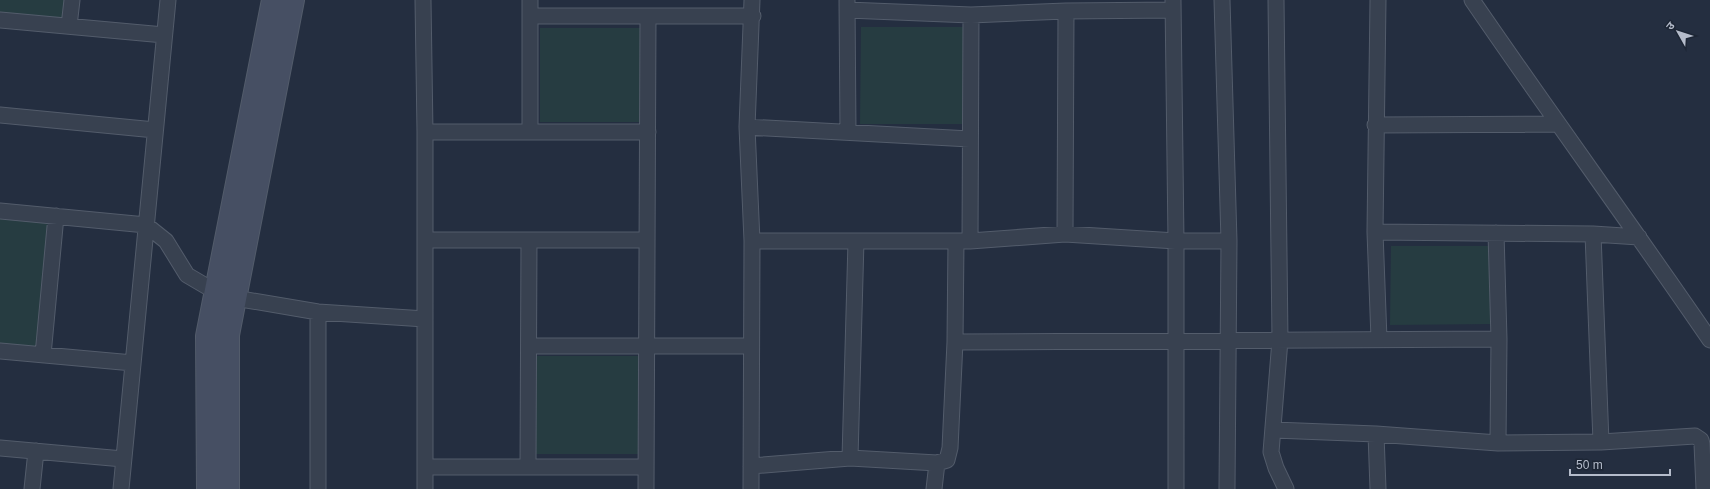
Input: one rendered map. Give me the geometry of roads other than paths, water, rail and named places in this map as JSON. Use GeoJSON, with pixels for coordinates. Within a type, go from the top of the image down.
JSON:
{"type":"FeatureCollection","features":[{"type":"Feature","properties":{"kind":"street"},"geometry":{"type":"LineString","coordinates":[[69,26],[72,0]]}},
{"type":"Feature","properties":{"kind":"street"},"geometry":{"type":"LineString","coordinates":[[121,489],[168,0]]}},
{"type":"Feature","properties":{"kind":"street"},"geometry":{"type":"LineString","coordinates":[[228,489],[228,335],[225,295],[273,0]]}},
{"type":"Feature","properties":{"kind":"street"},"geometry":{"type":"LineString","coordinates":[[208,489],[207,336],[225,295],[293,0]]}},
{"type":"Feature","properties":{"kind":"street"},"geometry":{"type":"LineString","coordinates":[[423,0],[425,132],[425,489]]}},
{"type":"Feature","properties":{"kind":"street"},"geometry":{"type":"LineString","coordinates":[[530,0],[530,132]]}},
{"type":"Feature","properties":{"kind":"street"},"geometry":{"type":"LineString","coordinates":[[751,489],[752,241],[747,127],[753,16],[752,0]]}},
{"type":"Feature","properties":{"kind":"street"},"geometry":{"type":"LineString","coordinates":[[1222,0],[1229,241],[1228,489]]}},
{"type":"Feature","properties":{"kind":"street"},"geometry":{"type":"LineString","coordinates":[[1276,0],[1280,340],[1274,430],[1271,452],[1276,468],[1286,489]]}},
{"type":"Feature","properties":{"kind":"street"},"geometry":{"type":"LineString","coordinates":[[1378,0],[1375,125],[1375,232],[1379,339]]}},
{"type":"Feature","properties":{"kind":"street"},"geometry":{"type":"LineString","coordinates":[[1472,0],[1557,124],[1639,237],[1710,340]]}},
{"type":"Feature","properties":{"kind":"street"},"geometry":{"type":"LineString","coordinates":[[848,132],[847,5],[971,15],[1173,5],[1176,241],[1176,489]]}},
{"type":"Feature","properties":{"kind":"street"},"geometry":{"type":"LineString","coordinates":[[1065,234],[1066,11]]}},
{"type":"Feature","properties":{"kind":"street"},"geometry":{"type":"LineString","coordinates":[[751,466],[850,458],[937,464],[947,460],[950,448],[955,342],[970,139],[971,15]]}},
{"type":"Feature","properties":{"kind":"street"},"geometry":{"type":"LineString","coordinates":[[531,16],[753,16]]}},
{"type":"Feature","properties":{"kind":"street"},"geometry":{"type":"LineString","coordinates":[[646,489],[648,16]]}},
{"type":"Feature","properties":{"kind":"street"},"geometry":{"type":"LineString","coordinates":[[0,20],[164,35]]}},
{"type":"Feature","properties":{"kind":"street"},"geometry":{"type":"LineString","coordinates":[[0,115],[155,130]]}},
{"type":"Feature","properties":{"kind":"street"},"geometry":{"type":"LineString","coordinates":[[1375,125],[1557,124]]}},
{"type":"Feature","properties":{"kind":"street"},"geometry":{"type":"LineString","coordinates":[[747,127],[970,139]]}},
{"type":"Feature","properties":{"kind":"street"},"geometry":{"type":"LineString","coordinates":[[425,132],[648,132]]}},
{"type":"Feature","properties":{"kind":"street"},"geometry":{"type":"LineString","coordinates":[[0,211],[146,225],[166,241],[175,252],[187,275],[225,295],[318,312],[425,319]]}},
{"type":"Feature","properties":{"kind":"street"},"geometry":{"type":"LineString","coordinates":[[43,355],[56,216]]}},
{"type":"Feature","properties":{"kind":"street"},"geometry":{"type":"LineString","coordinates":[[1375,232],[1496,232],[1593,234],[1639,237]]}},
{"type":"Feature","properties":{"kind":"street"},"geometry":{"type":"LineString","coordinates":[[1496,232],[1499,339],[1498,442]]}},
{"type":"Feature","properties":{"kind":"street"},"geometry":{"type":"LineString","coordinates":[[752,241],[963,241],[1065,234],[1176,241],[1229,241]]}},
{"type":"Feature","properties":{"kind":"street"},"geometry":{"type":"LineString","coordinates":[[1593,234],[1601,442]]}},
{"type":"Feature","properties":{"kind":"street"},"geometry":{"type":"LineString","coordinates":[[425,240],[647,240]]}},
{"type":"Feature","properties":{"kind":"street"},"geometry":{"type":"LineString","coordinates":[[528,466],[529,240]]}},
{"type":"Feature","properties":{"kind":"street"},"geometry":{"type":"LineString","coordinates":[[850,458],[856,241]]}},
{"type":"Feature","properties":{"kind":"street"},"geometry":{"type":"LineString","coordinates":[[318,312],[318,489]]}},
{"type":"Feature","properties":{"kind":"street"},"geometry":{"type":"LineString","coordinates":[[955,342],[1499,339]]}},
{"type":"Feature","properties":{"kind":"street"},"geometry":{"type":"LineString","coordinates":[[529,346],[751,346]]}},
{"type":"Feature","properties":{"kind":"street"},"geometry":{"type":"LineString","coordinates":[[0,351],[133,363]]}},
{"type":"Feature","properties":{"kind":"street"},"geometry":{"type":"LineString","coordinates":[[1274,430],[1376,434],[1498,442],[1601,442],[1690,436],[1698,437],[1702,444],[1704,489]]}},
{"type":"Feature","properties":{"kind":"street"},"geometry":{"type":"LineString","coordinates":[[1376,434],[1378,489]]}},
{"type":"Feature","properties":{"kind":"street"},"geometry":{"type":"LineString","coordinates":[[0,448],[123,459]]}},
{"type":"Feature","properties":{"kind":"street"},"geometry":{"type":"LineString","coordinates":[[32,489],[36,451]]}},
{"type":"Feature","properties":{"kind":"street"},"geometry":{"type":"LineString","coordinates":[[934,489],[937,464]]}},
{"type":"Feature","properties":{"kind":"street"},"geometry":{"type":"LineString","coordinates":[[425,466],[646,467]]}}]}
